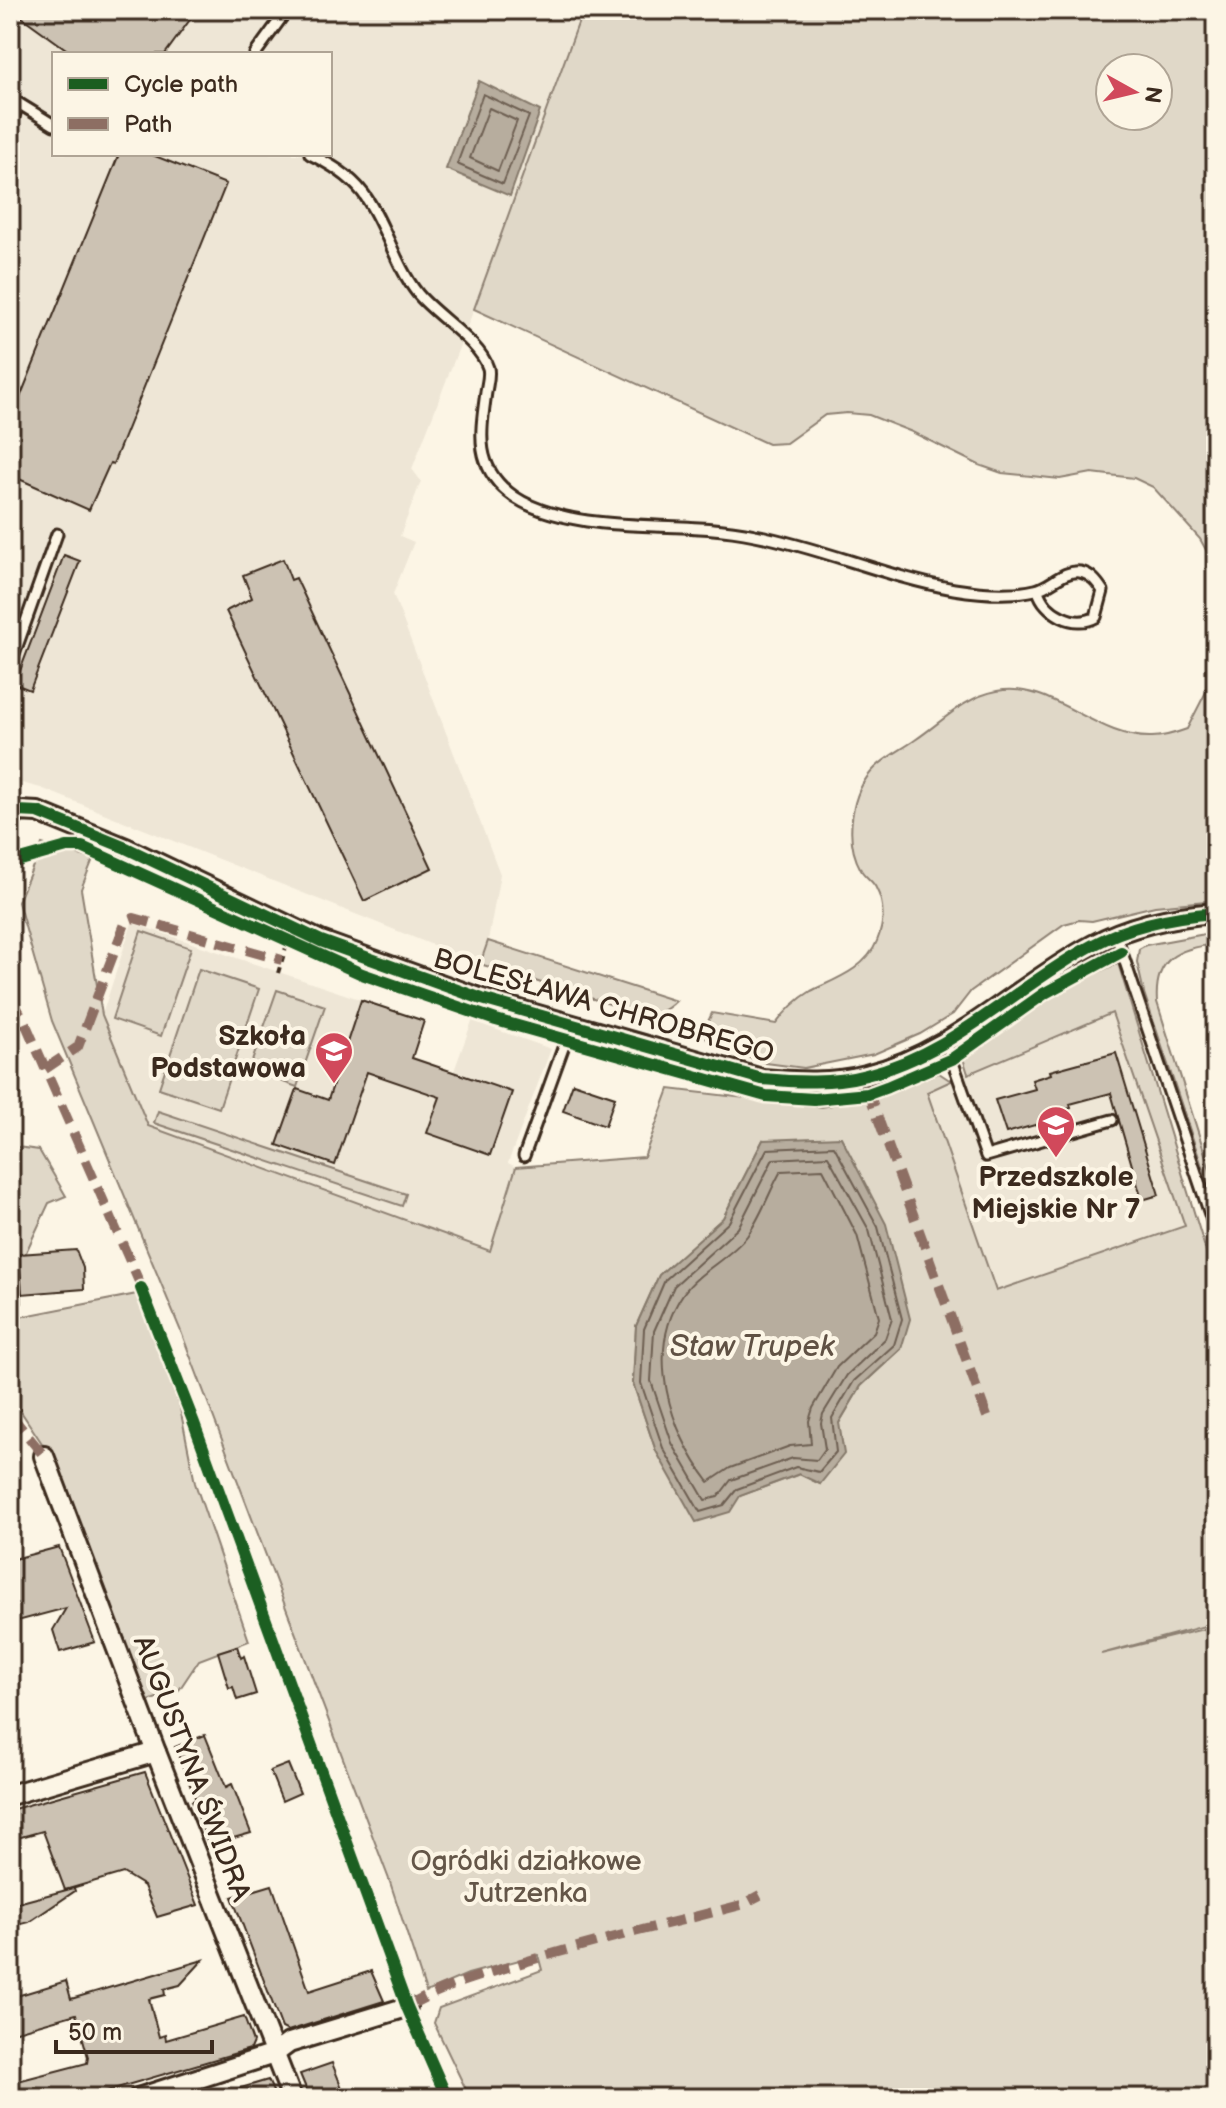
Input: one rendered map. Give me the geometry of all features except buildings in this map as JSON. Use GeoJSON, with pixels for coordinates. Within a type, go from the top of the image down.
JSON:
{"type":"FeatureCollection","features":[{"type":"Feature","properties":{"kind":"street","name":"BOLESŁAWA CHROBREGO"},"geometry":{"type":"LineString","coordinates":[[13,812],[38,812],[126,848],[321,941],[482,999],[762,1079],[791,1082],[865,1076],[890,1068],[946,1043],[1094,944],[1169,919],[1216,913]]}},
{"type":"Feature","properties":{"kind":"street","name":"AUGUSTYNA ŚWIDRA"},"geometry":{"type":"LineString","coordinates":[[44,1456],[292,2098]]}},
{"type":"Feature","properties":{"kind":"street"},"geometry":{"type":"LineString","coordinates":[[10,1795],[156,1752]]}},
{"type":"Feature","properties":{"kind":"street"},"geometry":{"type":"LineString","coordinates":[[138,2098],[274,2054],[289,2043],[407,2007]]}},
{"type":"Feature","properties":{"kind":"lane"},"geometry":{"type":"LineString","coordinates":[[256,52],[287,10]]}},
{"type":"Feature","properties":{"kind":"lane"},"geometry":{"type":"LineString","coordinates":[[10,127],[14,101],[52,124]]}},
{"type":"Feature","properties":{"kind":"lane"},"geometry":{"type":"LineString","coordinates":[[314,156],[335,167],[363,194],[405,276],[418,294],[433,311],[476,346],[489,371],[481,436],[483,458],[492,475],[509,493],[527,503],[577,520],[754,534],[943,587],[978,593],[1038,590],[1069,572],[1083,572],[1095,579],[1103,591],[1096,617],[1086,623],[1072,621],[1052,611],[1041,601],[1038,590]]}},
{"type":"Feature","properties":{"kind":"lane"},"geometry":{"type":"LineString","coordinates":[[10,666],[57,534]]}},
{"type":"Feature","properties":{"kind":"lane"},"geometry":{"type":"LineString","coordinates":[[1116,935],[1216,1232]]}},
{"type":"Feature","properties":{"kind":"lane"},"geometry":{"type":"LineString","coordinates":[[524,1156],[571,1026]]}},
{"type":"Feature","properties":{"kind":"lane"},"geometry":{"type":"LineString","coordinates":[[946,1043],[986,1156],[1112,1120]]}},
{"type":"Feature","properties":{"kind":"path"},"geometry":{"type":"LineString","coordinates":[[275,935],[301,948]]}},
{"type":"Feature","properties":{"kind":"path"},"geometry":{"type":"LineString","coordinates":[[278,973],[288,942]]}},
{"type":"Feature","properties":{"kind":"shaded area"},"geometry":{"type":"Polygon","coordinates":[[[10,10],[583,10],[412,469],[421,481],[400,536],[414,542],[393,594],[500,874],[488,941],[480,964],[41,788],[10,780],[10,10]]]}},
{"type":"Feature","properties":{"kind":"shaded area","name":"Szkoła Podstawowa"},"geometry":{"type":"Polygon","coordinates":[[[132,923],[425,1021],[412,1057],[448,1070],[454,1071],[472,1021],[551,1049],[508,1163],[516,1167],[490,1251],[148,1126],[102,1015],[132,923]]]}},
{"type":"Feature","properties":{"kind":"shaded area","name":"Przedszkole Miejskie Nr 7"},"geometry":{"type":"Polygon","coordinates":[[[1112,1012],[1185,1226],[995,1291],[927,1091],[1112,1012]]]}},
{"type":"Feature","properties":{"kind":"green space"},"geometry":{"type":"Polygon","coordinates":[[[583,10],[1216,10],[1216,900],[1155,906],[1092,921],[1064,924],[971,991],[953,1014],[920,1034],[874,1054],[804,1068],[766,1063],[716,1047],[707,1039],[704,1030],[712,1013],[776,1024],[801,998],[849,972],[872,951],[881,928],[882,908],[876,888],[856,858],[851,831],[860,790],[884,760],[954,711],[974,699],[997,691],[1017,690],[1036,694],[1131,735],[1156,737],[1170,734],[1187,729],[1206,692],[1209,670],[1208,613],[1213,577],[1210,557],[1200,539],[1153,487],[1134,478],[1092,473],[1060,479],[1002,473],[869,415],[825,415],[786,443],[768,444],[474,309],[583,10]]]}},
{"type":"Feature","properties":{"kind":"green space","name":"Ogródki działkowe Jutrzenka"},"geometry":{"type":"Polygon","coordinates":[[[42,844],[93,859],[81,889],[102,1015],[148,1126],[490,1251],[516,1167],[644,1157],[669,1089],[822,1107],[877,1097],[939,1073],[951,1081],[927,1092],[996,1291],[1185,1226],[1112,1013],[968,1074],[962,1055],[1058,992],[1118,963],[1216,1284],[1216,1623],[1101,1654],[1216,1626],[1216,2098],[470,2098],[434,2023],[439,2008],[542,1970],[538,1955],[468,1974],[426,1992],[390,1882],[180,1329],[52,1021],[18,902],[42,844]],[[763,1140],[723,1218],[659,1275],[636,1326],[633,1383],[656,1451],[740,1496],[800,1474],[820,1484],[839,1423],[861,1386],[901,1349],[763,1140]]]}},
{"type":"Feature","properties":{"kind":"green space"},"geometry":{"type":"Polygon","coordinates":[[[141,931],[191,948],[161,1036],[112,1019],[141,931]]]}},
{"type":"Feature","properties":{"kind":"green space"},"geometry":{"type":"Polygon","coordinates":[[[1216,932],[1216,944],[1179,953],[1164,966],[1159,975],[1157,1002],[1216,1189],[1216,1208],[1144,993],[1137,962],[1139,949],[1146,945],[1216,932]]]}},
{"type":"Feature","properties":{"kind":"green space"},"geometry":{"type":"Polygon","coordinates":[[[488,941],[676,1001],[661,1012],[642,1014],[480,964],[488,941]]]}},
{"type":"Feature","properties":{"kind":"green space"},"geometry":{"type":"Polygon","coordinates":[[[199,969],[259,989],[219,1108],[159,1088],[199,969]]]}},
{"type":"Feature","properties":{"kind":"green space"},"geometry":{"type":"Polygon","coordinates":[[[277,990],[325,1006],[297,1087],[249,1070],[277,990]]]}},
{"type":"Feature","properties":{"kind":"green space"},"geometry":{"type":"Polygon","coordinates":[[[158,1111],[406,1194],[402,1206],[154,1123],[158,1111]]]}},
{"type":"Feature","properties":{"kind":"green space"},"geometry":{"type":"Polygon","coordinates":[[[17,1147],[39,1150],[66,1196],[49,1203],[21,1263],[22,1303],[10,1308],[10,1153],[17,1147]]]}},
{"type":"Feature","properties":{"kind":"green space"},"geometry":{"type":"Polygon","coordinates":[[[137,1294],[180,1408],[195,1483],[249,1641],[199,1660],[179,1690],[146,1702],[49,1454],[10,1395],[14,1318],[137,1294]]]}},
{"type":"Feature","properties":{"kind":"water"},"geometry":{"type":"Polygon","coordinates":[[[479,81],[540,111],[510,196],[446,169],[479,81]]]}},
{"type":"Feature","properties":{"kind":"water","name":"Staw Trupek"},"geometry":{"type":"Polygon","coordinates":[[[841,1137],[886,1224],[910,1319],[901,1349],[861,1386],[839,1423],[844,1454],[820,1484],[799,1474],[740,1496],[730,1512],[696,1522],[656,1451],[633,1383],[636,1326],[659,1275],[723,1218],[763,1140],[841,1137]]]}},
{"type":"Feature","properties":{"kind":"marked path"},"geometry":{"type":"LineString","coordinates":[[45,1069],[78,1047],[126,921],[134,918],[282,960]]}},
{"type":"Feature","properties":{"kind":"marked path"},"geometry":{"type":"LineString","coordinates":[[10,997],[23,1018],[144,1293]]}},
{"type":"Feature","properties":{"kind":"marked path"},"geometry":{"type":"LineString","coordinates":[[867,1088],[989,1422]]}},
{"type":"Feature","properties":{"kind":"marked path"},"geometry":{"type":"LineString","coordinates":[[10,1414],[44,1456]]}},
{"type":"Feature","properties":{"kind":"marked path"},"geometry":{"type":"LineString","coordinates":[[407,2007],[448,1987],[492,1972],[741,1905],[760,1895]]}},
{"type":"Feature","properties":{"kind":"cycle path"},"geometry":{"type":"LineString","coordinates":[[10,821],[18,811],[38,812],[126,848],[321,941],[482,999],[762,1079],[775,1080],[841,1080],[898,1065],[956,1035],[1065,961],[1107,938],[1153,923],[1216,913]]}},
{"type":"Feature","properties":{"kind":"cycle path"},"geometry":{"type":"LineString","coordinates":[[10,863],[67,847],[82,847],[362,974],[496,1020],[766,1096],[814,1099],[868,1094],[887,1087],[952,1059],[1045,993],[1121,952]]}},
{"type":"Feature","properties":{"kind":"cycle path"},"geometry":{"type":"LineString","coordinates":[[141,1288],[194,1423],[407,2007],[447,2098]]}},
{"type":"Feature","properties":{"kind":"place","name":"Szkoła Podstawowa"},"geometry":{"type":"Point","coordinates":[334,1085]}},
{"type":"Feature","properties":{"kind":"place","name":"Przedszkole Miejskie Nr 7"},"geometry":{"type":"Point","coordinates":[1056,1159]}}]}
